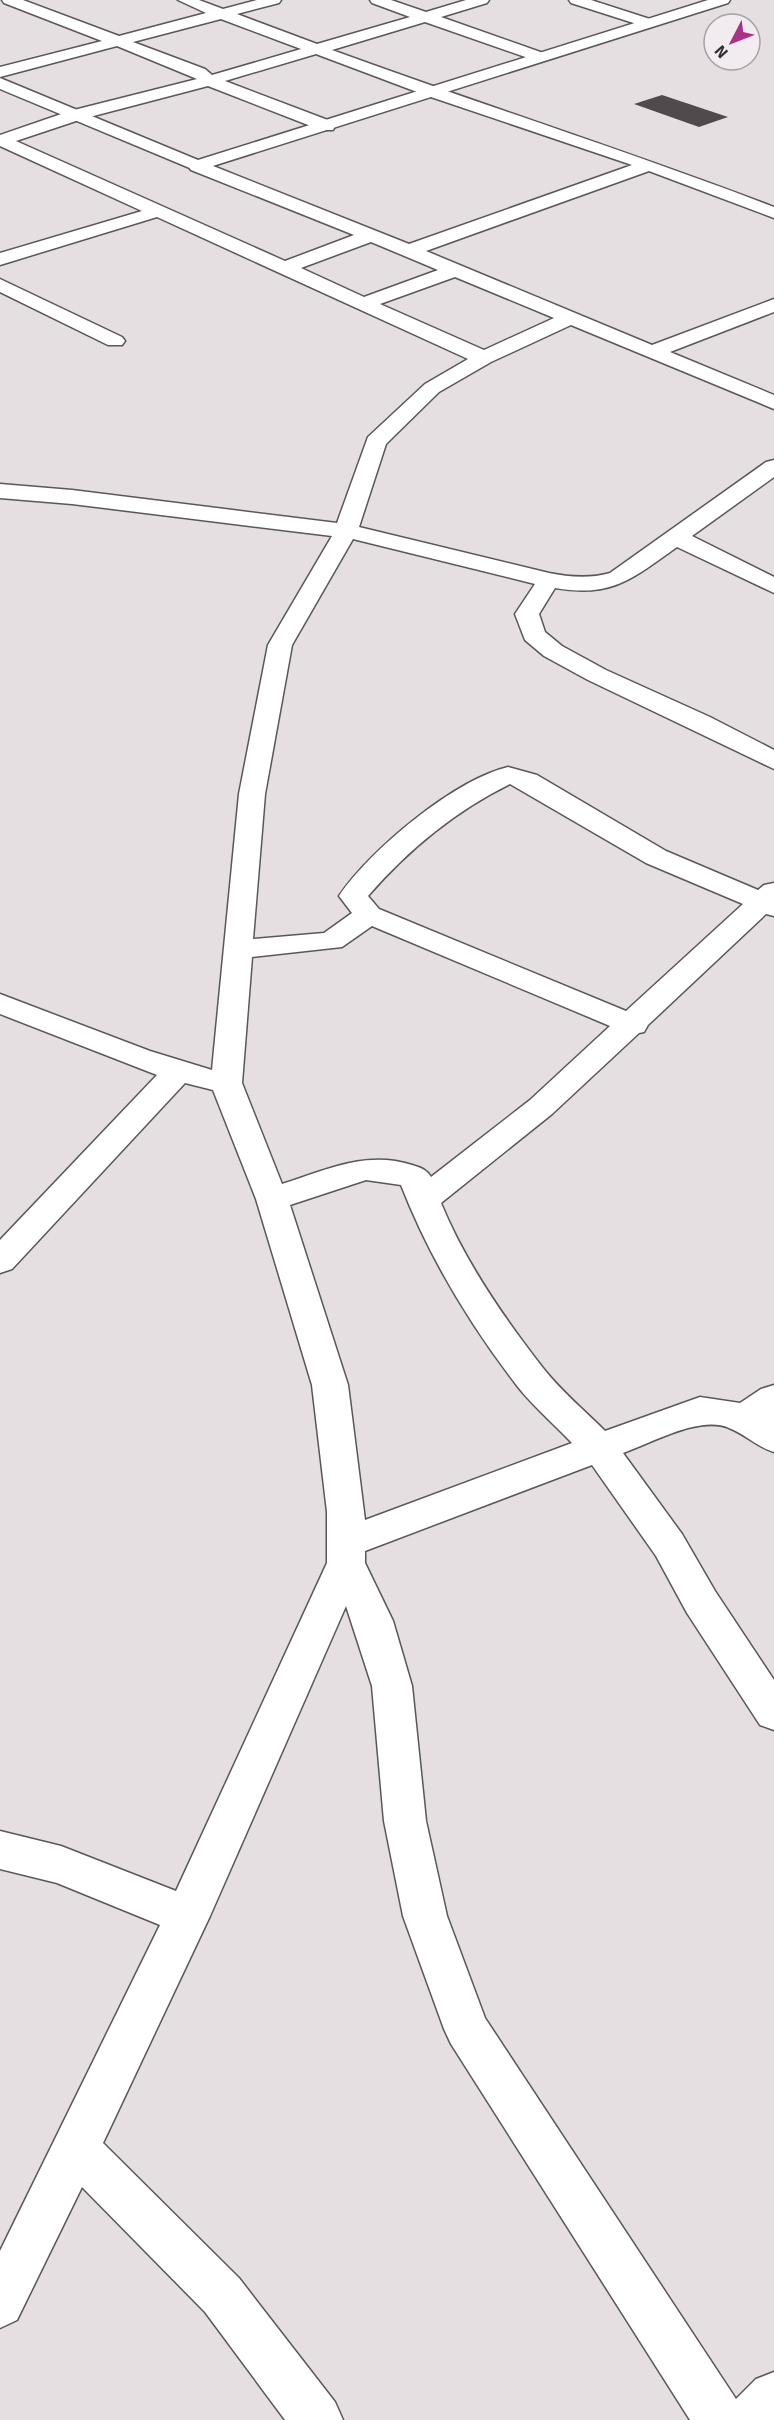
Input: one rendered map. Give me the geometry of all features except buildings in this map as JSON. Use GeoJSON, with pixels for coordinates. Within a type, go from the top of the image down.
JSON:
{"type":"FeatureCollection","features":[{"type":"Feature","properties":{"kind":"street"},"geometry":{"type":"LineString","coordinates":[[9,0],[199,72],[209,81],[327,126]]}},
{"type":"Feature","properties":{"kind":"street"},"geometry":{"type":"LineString","coordinates":[[0,14],[56,0]]}},
{"type":"Feature","properties":{"kind":"street"},"geometry":{"type":"LineString","coordinates":[[185,0],[431,92],[649,165],[774,213]]}},
{"type":"Feature","properties":{"kind":"street"},"geometry":{"type":"LineString","coordinates":[[0,72],[274,0]]}},
{"type":"Feature","properties":{"kind":"street"},"geometry":{"type":"LineString","coordinates":[[377,0],[540,57]]}},
{"type":"Feature","properties":{"kind":"street"},"geometry":{"type":"LineString","coordinates":[[0,140],[76,115],[209,81],[482,0]]}},
{"type":"Feature","properties":{"kind":"street"},"geometry":{"type":"LineString","coordinates":[[576,0],[648,23]]}},
{"type":"Feature","properties":{"kind":"street"},"geometry":{"type":"LineString","coordinates":[[197,166],[723,0]]}},
{"type":"Feature","properties":{"kind":"street"},"geometry":{"type":"LineString","coordinates":[[0,83],[197,166],[456,270],[650,354],[774,403]]}},
{"type":"Feature","properties":{"kind":"street"},"geometry":{"type":"LineString","coordinates":[[0,140],[282,269],[484,358]]}},
{"type":"Feature","properties":{"kind":"street"},"geometry":{"type":"LineString","coordinates":[[408,251],[649,165]]}},
{"type":"Feature","properties":{"kind":"street"},"geometry":{"type":"LineString","coordinates":[[0,259],[156,212]]}},
{"type":"Feature","properties":{"kind":"street"},"geometry":{"type":"LineString","coordinates":[[282,269],[371,235]]}},
{"type":"Feature","properties":{"kind":"street"},"geometry":{"type":"LineString","coordinates":[[361,304],[456,270]]}},
{"type":"Feature","properties":{"kind":"street"},"geometry":{"type":"LineString","coordinates":[[0,285],[115,341]]}},
{"type":"Feature","properties":{"kind":"street"},"geometry":{"type":"LineString","coordinates":[[650,354],[774,305]]}},
{"type":"Feature","properties":{"kind":"street"},"geometry":{"type":"LineString","coordinates":[[569,319],[484,358],[432,388],[376,442],[346,531],[280,645],[252,794],[226,1083],[272,1199],[330,1385],[346,1512],[346,1553],[373,1621],[392,1686],[405,1821],[425,1916],[467,2029],[720,2420]]}},
{"type":"Feature","properties":{"kind":"street"},"geometry":{"type":"LineString","coordinates":[[0,491],[72,497],[346,531],[549,580],[573,585],[597,586],[618,578],[769,476]]}},
{"type":"Feature","properties":{"kind":"street"},"geometry":{"type":"LineString","coordinates":[[676,537],[774,586]]}},
{"type":"Feature","properties":{"kind":"street"},"geometry":{"type":"LineString","coordinates":[[549,580],[526,614],[534,635],[553,651],[606,679],[701,722],[774,761]]}},
{"type":"Feature","properties":{"kind":"street"},"geometry":{"type":"LineString","coordinates":[[425,1199],[541,1107],[633,1025],[770,900],[656,856],[528,781],[508,775],[476,789],[431,821],[367,879],[352,896],[369,915],[633,1025]]}},
{"type":"Feature","properties":{"kind":"street"},"geometry":{"type":"LineString","coordinates":[[238,949],[332,941],[369,915]]}},
{"type":"Feature","properties":{"kind":"street"},"geometry":{"type":"LineString","coordinates":[[0,1003],[131,1057],[177,1072],[226,1083]]}},
{"type":"Feature","properties":{"kind":"street"},"geometry":{"type":"LineString","coordinates":[[0,1261],[13,1234],[177,1072]]}},
{"type":"Feature","properties":{"kind":"street"},"geometry":{"type":"LineString","coordinates":[[272,1199],[364,1169],[395,1171],[415,1178],[435,1229],[482,1308],[532,1379],[600,1449],[669,1545],[701,1602],[774,1713]]}},
{"type":"Feature","properties":{"kind":"street"},"geometry":{"type":"LineString","coordinates":[[743,1419],[774,1398]]}},
{"type":"Feature","properties":{"kind":"street"},"geometry":{"type":"LineString","coordinates":[[0,2303],[78,2150],[188,1916],[346,1553],[700,1410],[720,1409],[761,1427],[774,1438]]}},
{"type":"Feature","properties":{"kind":"street"},"geometry":{"type":"LineString","coordinates":[[0,1850],[5,1849],[61,1864],[188,1916]]}},
{"type":"Feature","properties":{"kind":"street"},"geometry":{"type":"LineString","coordinates":[[78,2150],[222,2295],[318,2420]]}},
{"type":"Feature","properties":{"kind":"street"},"geometry":{"type":"LineString","coordinates":[[751,2420],[774,2397]]}}]}
